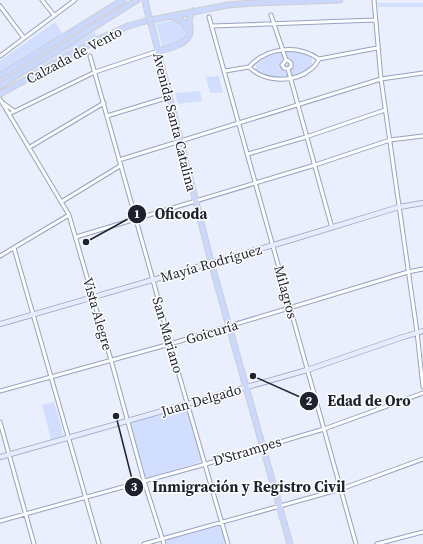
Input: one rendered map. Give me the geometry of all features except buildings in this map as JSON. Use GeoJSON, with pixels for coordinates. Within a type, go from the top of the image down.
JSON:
{"type":"FeatureCollection","features":[{"type":"Feature","properties":{"kind":"main road","name":"Calzada de Vento"},"geometry":{"type":"LineString","coordinates":[[0,76],[123,0]]}},
{"type":"Feature","properties":{"kind":"main road","name":"Calzada de Vento"},"geometry":{"type":"LineString","coordinates":[[0,87],[137,0]]}},
{"type":"Feature","properties":{"kind":"main road","name":"Avenida Santa Catalina"},"geometry":{"type":"LineString","coordinates":[[145,0],[211,262],[290,544]]}},
{"type":"Feature","properties":{"kind":"main road","name":"Calzada de Vento"},"geometry":{"type":"LineString","coordinates":[[0,94],[115,31],[128,26],[167,16],[228,5],[340,0]]}},
{"type":"Feature","properties":{"kind":"main road"},"geometry":{"type":"LineString","coordinates":[[158,51],[181,44],[185,40],[191,33],[189,19],[194,11]]}},
{"type":"Feature","properties":{"kind":"main road"},"geometry":{"type":"LineString","coordinates":[[167,16],[179,18],[185,23],[189,32],[185,40]]}},
{"type":"Feature","properties":{"kind":"main road"},"geometry":{"type":"LineString","coordinates":[[0,87],[41,72]]}},
{"type":"Feature","properties":{"kind":"street"},"geometry":{"type":"LineString","coordinates":[[42,0],[54,16]]}},
{"type":"Feature","properties":{"kind":"street"},"geometry":{"type":"LineString","coordinates":[[0,56],[75,0]]}},
{"type":"Feature","properties":{"kind":"street"},"geometry":{"type":"LineString","coordinates":[[374,0],[374,20],[381,80],[417,332],[423,387]]}},
{"type":"Feature","properties":{"kind":"street"},"geometry":{"type":"LineString","coordinates":[[0,6],[24,38]]}},
{"type":"Feature","properties":{"kind":"street"},"geometry":{"type":"LineString","coordinates":[[271,15],[286,60],[291,64],[291,67],[288,69]]}},
{"type":"Feature","properties":{"kind":"street","name":"Milagros"},"geometry":{"type":"LineString","coordinates":[[209,17],[356,544]]}},
{"type":"Feature","properties":{"kind":"street"},"geometry":{"type":"LineString","coordinates":[[212,26],[374,20]]}},
{"type":"Feature","properties":{"kind":"street"},"geometry":{"type":"LineString","coordinates":[[225,71],[249,67],[264,55],[283,50],[305,51],[319,59],[377,48]]}},
{"type":"Feature","properties":{"kind":"street"},"geometry":{"type":"LineString","coordinates":[[9,114],[95,72],[158,51]]}},
{"type":"Feature","properties":{"kind":"street","name":"San Mariano"},"geometry":{"type":"LineString","coordinates":[[90,56],[170,344],[228,544]]}},
{"type":"Feature","properties":{"kind":"street"},"geometry":{"type":"LineString","coordinates":[[249,67],[257,73],[270,78],[282,80],[306,73],[313,68],[319,59]]}},
{"type":"Feature","properties":{"kind":"street"},"geometry":{"type":"LineString","coordinates":[[286,60],[283,62],[282,66],[288,69],[291,78],[332,228]]}},
{"type":"Feature","properties":{"kind":"street"},"geometry":{"type":"LineString","coordinates":[[119,160],[381,80],[423,73]]}},
{"type":"Feature","properties":{"kind":"street"},"geometry":{"type":"LineString","coordinates":[[107,116],[169,97]]}},
{"type":"Feature","properties":{"kind":"street"},"geometry":{"type":"LineString","coordinates":[[1,100],[14,111]]}},
{"type":"Feature","properties":{"kind":"street","name":"Vista Alegre"},"geometry":{"type":"LineString","coordinates":[[1,100],[68,215],[76,237],[112,360],[144,481],[164,544]]}},
{"type":"Feature","properties":{"kind":"street"},"geometry":{"type":"LineString","coordinates":[[30,148],[104,103]]}},
{"type":"Feature","properties":{"kind":"street"},"geometry":{"type":"LineString","coordinates":[[248,154],[306,137],[385,110]]}},
{"type":"Feature","properties":{"kind":"street"},"geometry":{"type":"LineString","coordinates":[[76,237],[315,165],[390,140],[423,136]]}},
{"type":"Feature","properties":{"kind":"street"},"geometry":{"type":"LineString","coordinates":[[61,202],[120,166]]}},
{"type":"Feature","properties":{"kind":"street","name":"Mayía Rodríguez"},"geometry":{"type":"LineString","coordinates":[[0,324],[332,228],[399,207],[423,203]]}},
{"type":"Feature","properties":{"kind":"street"},"geometry":{"type":"LineString","coordinates":[[0,256],[68,215]]}},
{"type":"Feature","properties":{"kind":"street"},"geometry":{"type":"LineString","coordinates":[[14,248],[34,314],[98,544]]}},
{"type":"Feature","properties":{"kind":"street","name":"Goicuría"},"geometry":{"type":"LineString","coordinates":[[0,391],[170,344],[408,272],[423,269]]}},
{"type":"Feature","properties":{"kind":"street","name":"Juan Delgado"},"geometry":{"type":"LineString","coordinates":[[0,457],[307,370],[417,332],[423,332]]}},
{"type":"Feature","properties":{"kind":"street","name":"D'Strampes"},"geometry":{"type":"LineString","coordinates":[[0,521],[206,464],[262,446],[324,429],[423,393]]}},
{"type":"Feature","properties":{"kind":"street"},"geometry":{"type":"LineString","coordinates":[[0,422],[34,544]]}},
{"type":"Feature","properties":{"kind":"street"},"geometry":{"type":"LineString","coordinates":[[144,544],[341,488],[423,459]]}},
{"type":"Feature","properties":{"kind":"street"},"geometry":{"type":"LineString","coordinates":[[377,544],[423,532]]}},
{"type":"Feature","properties":{"kind":"shaded area"},"geometry":{"type":"Polygon","coordinates":[[[131,1],[0,83],[0,80],[127,2],[131,1]]]}},
{"type":"Feature","properties":{"kind":"shaded area"},"geometry":{"type":"Polygon","coordinates":[[[378,3],[423,3],[423,7],[378,7],[378,3]]]}},
{"type":"Feature","properties":{"kind":"shaded area"},"geometry":{"type":"Polygon","coordinates":[[[174,20],[180,21],[187,30],[185,37],[175,44],[162,46],[156,24],[174,20]]]}},
{"type":"Feature","properties":{"kind":"shaded area"},"geometry":{"type":"Polygon","coordinates":[[[55,22],[63,34],[0,73],[0,61],[55,22]]]}},
{"type":"Feature","properties":{"kind":"shaded area"},"geometry":{"type":"Polygon","coordinates":[[[94,31],[97,37],[41,68],[21,76],[94,31]]]}},
{"type":"Feature","properties":{"kind":"shaded area"},"geometry":{"type":"Polygon","coordinates":[[[292,51],[312,58],[312,65],[300,74],[285,77],[277,77],[262,73],[256,69],[256,65],[268,56],[281,52],[292,51]]]}},
{"type":"Feature","properties":{"kind":"shaded area"},"geometry":{"type":"Polygon","coordinates":[[[219,76],[223,93],[210,93],[206,77],[219,76]]]}},
{"type":"Feature","properties":{"kind":"shaded area"},"geometry":{"type":"Polygon","coordinates":[[[200,91],[202,101],[178,104],[175,93],[200,91]]]}},
{"type":"Feature","properties":{"kind":"shaded area"},"geometry":{"type":"Polygon","coordinates":[[[54,402],[64,436],[51,439],[42,405],[54,402]]]}},
{"type":"Feature","properties":{"kind":"shaded area"},"geometry":{"type":"Polygon","coordinates":[[[187,405],[203,461],[146,478],[129,421],[187,405]]]}},
{"type":"Feature","properties":{"kind":"shaded area"},"geometry":{"type":"Polygon","coordinates":[[[222,522],[228,544],[164,544],[163,538],[222,522]]]}},
{"type":"Feature","properties":{"kind":"place","name":"Oficoda"},"geometry":{"type":"Point","coordinates":[86,242]}},
{"type":"Feature","properties":{"kind":"place","name":"Edad de Oro"},"geometry":{"type":"Point","coordinates":[253,376]}},
{"type":"Feature","properties":{"kind":"place","name":"Inmigración y Registro Civil"},"geometry":{"type":"Point","coordinates":[116,416]}}]}
